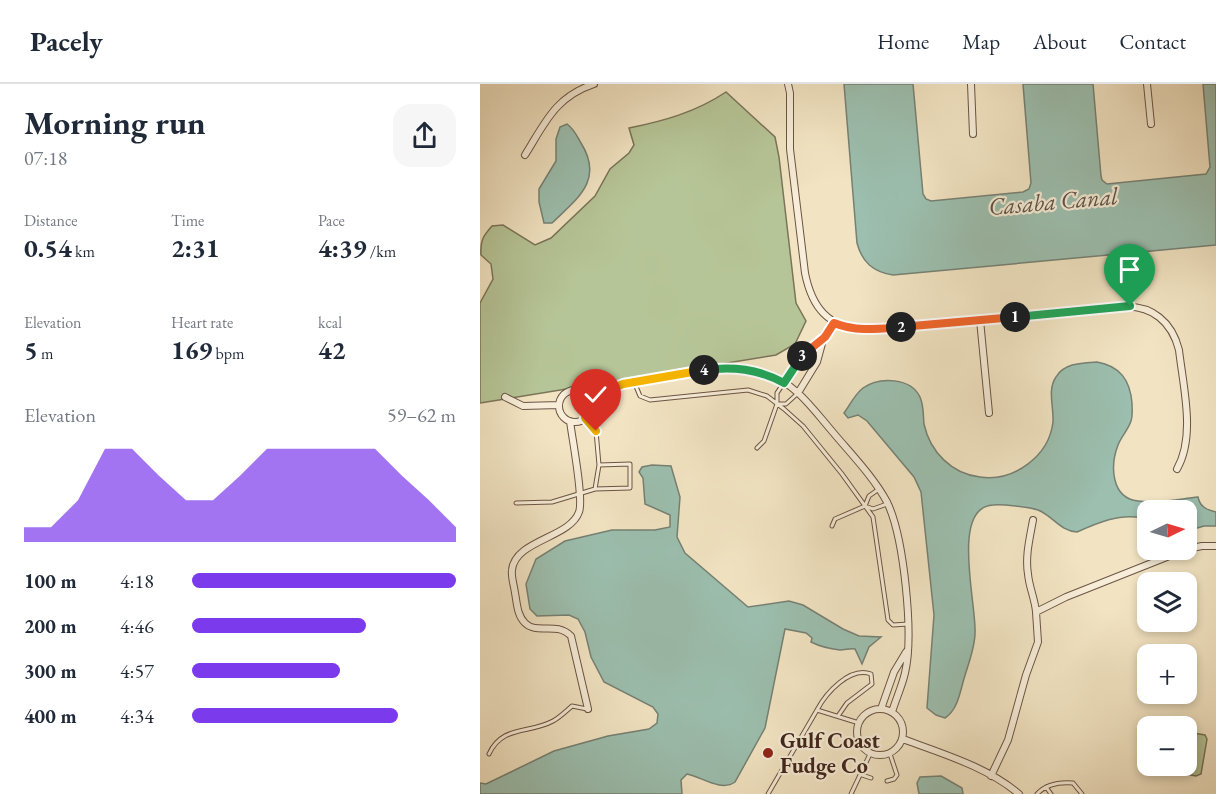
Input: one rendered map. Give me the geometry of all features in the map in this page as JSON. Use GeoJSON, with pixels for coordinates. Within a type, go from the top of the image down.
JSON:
{"type":"FeatureCollection","features":[{"type":"Feature","properties":{"kind":"street"},"geometry":{"type":"LineString","coordinates":[[525,155],[548,116],[560,102],[572,93],[594,84]]}},
{"type":"Feature","properties":{"kind":"street"},"geometry":{"type":"LineString","coordinates":[[788,84],[790,149],[807,285],[815,303],[834,323],[864,330],[1130,306],[1142,308],[1156,315],[1173,332],[1179,350],[1187,429],[1185,453],[1177,469]]}},
{"type":"Feature","properties":{"kind":"street"},"geometry":{"type":"LineString","coordinates":[[971,84],[973,134]]}},
{"type":"Feature","properties":{"kind":"street"},"geometry":{"type":"LineString","coordinates":[[1147,84],[1151,124]]}},
{"type":"Feature","properties":{"kind":"street"},"geometry":{"type":"LineString","coordinates":[[980,320],[989,413]]}},
{"type":"Feature","properties":{"kind":"street"},"geometry":{"type":"LineString","coordinates":[[798,393],[817,362],[825,337],[834,323]]}},
{"type":"Feature","properties":{"kind":"street"},"geometry":{"type":"LineString","coordinates":[[784,383],[806,350],[825,337]]}},
{"type":"Feature","properties":{"kind":"street"},"geometry":{"type":"LineString","coordinates":[[590,398],[610,387],[634,382],[708,370],[741,368],[769,375],[798,393],[879,489],[887,504],[899,540],[908,624],[907,652],[906,672],[892,712]]}},
{"type":"Feature","properties":{"kind":"street"},"geometry":{"type":"LineString","coordinates":[[571,390],[582,391],[590,398],[591,409],[585,418],[575,422],[562,415],[559,405],[562,395],[571,390]]}},
{"type":"Feature","properties":{"kind":"street"},"geometry":{"type":"LineString","coordinates":[[505,398],[524,406],[559,405]]}},
{"type":"Feature","properties":{"kind":"street"},"geometry":{"type":"LineString","coordinates":[[570,421],[580,505],[571,523],[524,552],[515,561],[512,575],[519,611],[524,622],[538,628],[561,629],[571,636],[588,709]]}},
{"type":"Feature","properties":{"kind":"street"},"geometry":{"type":"LineString","coordinates":[[991,776],[1008,740],[1026,675],[1038,642],[1035,600],[1027,562],[1033,520]]}},
{"type":"Feature","properties":{"kind":"street"},"geometry":{"type":"LineString","coordinates":[[1036,612],[1066,597],[1187,549],[1216,546]]}},
{"type":"Feature","properties":{"kind":"street"},"geometry":{"type":"LineString","coordinates":[[881,709],[894,672],[907,652]]}},
{"type":"Feature","properties":{"kind":"street"},"geometry":{"type":"LineString","coordinates":[[881,709],[892,712],[902,724],[903,739],[896,750],[890,754],[877,756],[870,754],[864,750],[857,737],[859,723],[868,712],[881,709]]}},
{"type":"Feature","properties":{"kind":"street"},"geometry":{"type":"LineString","coordinates":[[903,739],[966,762],[1019,794]]}},
{"type":"Feature","properties":{"kind":"lane"},"geometry":{"type":"LineString","coordinates":[[634,382],[640,396],[650,400],[748,390],[767,396],[803,426],[873,517],[888,620],[893,625],[908,624]]}},
{"type":"Feature","properties":{"kind":"lane"},"geometry":{"type":"LineString","coordinates":[[757,448],[764,441],[777,404],[777,393],[784,383]]}},
{"type":"Feature","properties":{"kind":"lane"},"geometry":{"type":"LineString","coordinates":[[777,404],[786,404],[798,393]]}},
{"type":"Feature","properties":{"kind":"lane"},"geometry":{"type":"LineString","coordinates":[[585,418],[596,431],[599,465],[595,489]]}},
{"type":"Feature","properties":{"kind":"lane"},"geometry":{"type":"LineString","coordinates":[[516,503],[552,502],[595,489],[630,488],[630,464],[599,465]]}},
{"type":"Feature","properties":{"kind":"lane"},"geometry":{"type":"LineString","coordinates":[[865,506],[868,496],[879,489]]}},
{"type":"Feature","properties":{"kind":"lane"},"geometry":{"type":"LineString","coordinates":[[832,526],[835,519],[865,506],[873,509],[887,504]]}},
{"type":"Feature","properties":{"kind":"lane"},"geometry":{"type":"LineString","coordinates":[[768,794],[825,696],[834,687],[859,673],[865,671],[871,674],[872,684],[847,703],[838,716]]}},
{"type":"Feature","properties":{"kind":"lane"},"geometry":{"type":"LineString","coordinates":[[489,754],[501,737],[554,721],[572,706],[588,709]]}},
{"type":"Feature","properties":{"kind":"lane"},"geometry":{"type":"LineString","coordinates":[[817,710],[859,723]]}},
{"type":"Feature","properties":{"kind":"lane"},"geometry":{"type":"LineString","coordinates":[[851,794],[870,754]]}},
{"type":"Feature","properties":{"kind":"lane"},"geometry":{"type":"LineString","coordinates":[[887,781],[894,779],[897,775],[890,754]]}},
{"type":"Feature","properties":{"kind":"lane"},"geometry":{"type":"LineString","coordinates":[[861,775],[872,778]]}},
{"type":"Feature","properties":{"kind":"lane"},"geometry":{"type":"LineString","coordinates":[[1037,794],[1046,787],[1060,782],[1073,783],[1082,794]]}},
{"type":"Feature","properties":{"kind":"lane"},"geometry":{"type":"LineString","coordinates":[[1046,787],[1051,794]]}},
{"type":"Feature","properties":{"kind":"shaded area"},"geometry":{"type":"Polygon","coordinates":[[[726,92],[775,137],[796,303],[806,321],[795,344],[776,355],[480,403],[480,303],[493,279],[491,264],[481,255],[481,246],[492,226],[503,225],[535,245],[551,238],[595,196],[610,169],[629,153],[634,145],[629,128],[679,115],[726,92]]]}},
{"type":"Feature","properties":{"kind":"shaded area"},"geometry":{"type":"Polygon","coordinates":[[[1197,734],[1205,735],[1207,739],[1201,774],[1197,776],[1197,734]]]}},
{"type":"Feature","properties":{"kind":"water","name":"Casaba Canal"},"geometry":{"type":"Polygon","coordinates":[[[844,84],[913,84],[923,194],[931,201],[1023,192],[1029,189],[1031,183],[1023,84],[1093,84],[1101,176],[1107,184],[1206,174],[1210,167],[1203,84],[1216,84],[1216,245],[893,275],[874,269],[865,261],[857,243],[844,84]]]}},
{"type":"Feature","properties":{"kind":"water"},"geometry":{"type":"Polygon","coordinates":[[[567,124],[572,128],[587,156],[590,168],[589,178],[585,188],[571,205],[552,223],[544,223],[539,202],[539,189],[556,161],[556,139],[560,127],[567,124]]]}},
{"type":"Feature","properties":{"kind":"water"},"geometry":{"type":"Polygon","coordinates":[[[1097,362],[1112,367],[1122,375],[1129,387],[1132,419],[1115,453],[1114,471],[1115,480],[1122,494],[1137,501],[1137,517],[1117,518],[1077,532],[1066,529],[1034,509],[993,505],[980,510],[972,522],[969,539],[970,581],[975,620],[974,646],[954,708],[945,718],[936,715],[927,708],[934,615],[921,492],[914,477],[867,421],[858,415],[848,418],[844,413],[858,393],[870,384],[894,381],[910,386],[920,397],[924,424],[931,444],[944,460],[970,475],[993,477],[1005,475],[1028,464],[1045,446],[1053,422],[1052,387],[1059,372],[1069,366],[1097,362]]]}},
{"type":"Feature","properties":{"kind":"water"},"geometry":{"type":"Polygon","coordinates":[[[671,466],[680,497],[677,537],[685,553],[748,607],[789,601],[803,605],[859,636],[881,637],[869,647],[862,664],[855,649],[840,650],[825,647],[811,642],[812,638],[806,633],[785,629],[765,728],[735,782],[730,785],[718,785],[687,774],[681,780],[682,794],[480,794],[480,783],[486,784],[554,751],[608,736],[649,729],[657,723],[658,714],[653,707],[604,682],[591,657],[585,632],[578,619],[569,615],[537,616],[530,609],[526,584],[536,559],[565,541],[612,530],[655,530],[670,527],[670,515],[645,504],[643,478],[639,472],[642,467],[671,466]]]}},
{"type":"Feature","properties":{"kind":"water"},"geometry":{"type":"Polygon","coordinates":[[[1198,497],[1204,508],[1216,512],[1216,526],[1197,528],[1197,500],[1175,500],[1198,497]]]}},
{"type":"Feature","properties":{"kind":"water"},"geometry":{"type":"Polygon","coordinates":[[[941,776],[962,788],[963,794],[919,794],[917,783],[920,777],[941,776]]]}},
{"type":"Feature","properties":{"kind":"place","name":"Gulf Coast Fudge Co"},"geometry":{"type":"Point","coordinates":[768,753]}},
{"type":"Feature","properties":{"kind":"route"},"geometry":{"type":"LineString","coordinates":[[596,431],[585,418],[591,409],[590,398],[601,391],[623,384],[724,368],[741,368],[769,375],[784,383],[806,350],[825,337],[834,323],[844,327],[874,330],[1130,306]]}}]}
